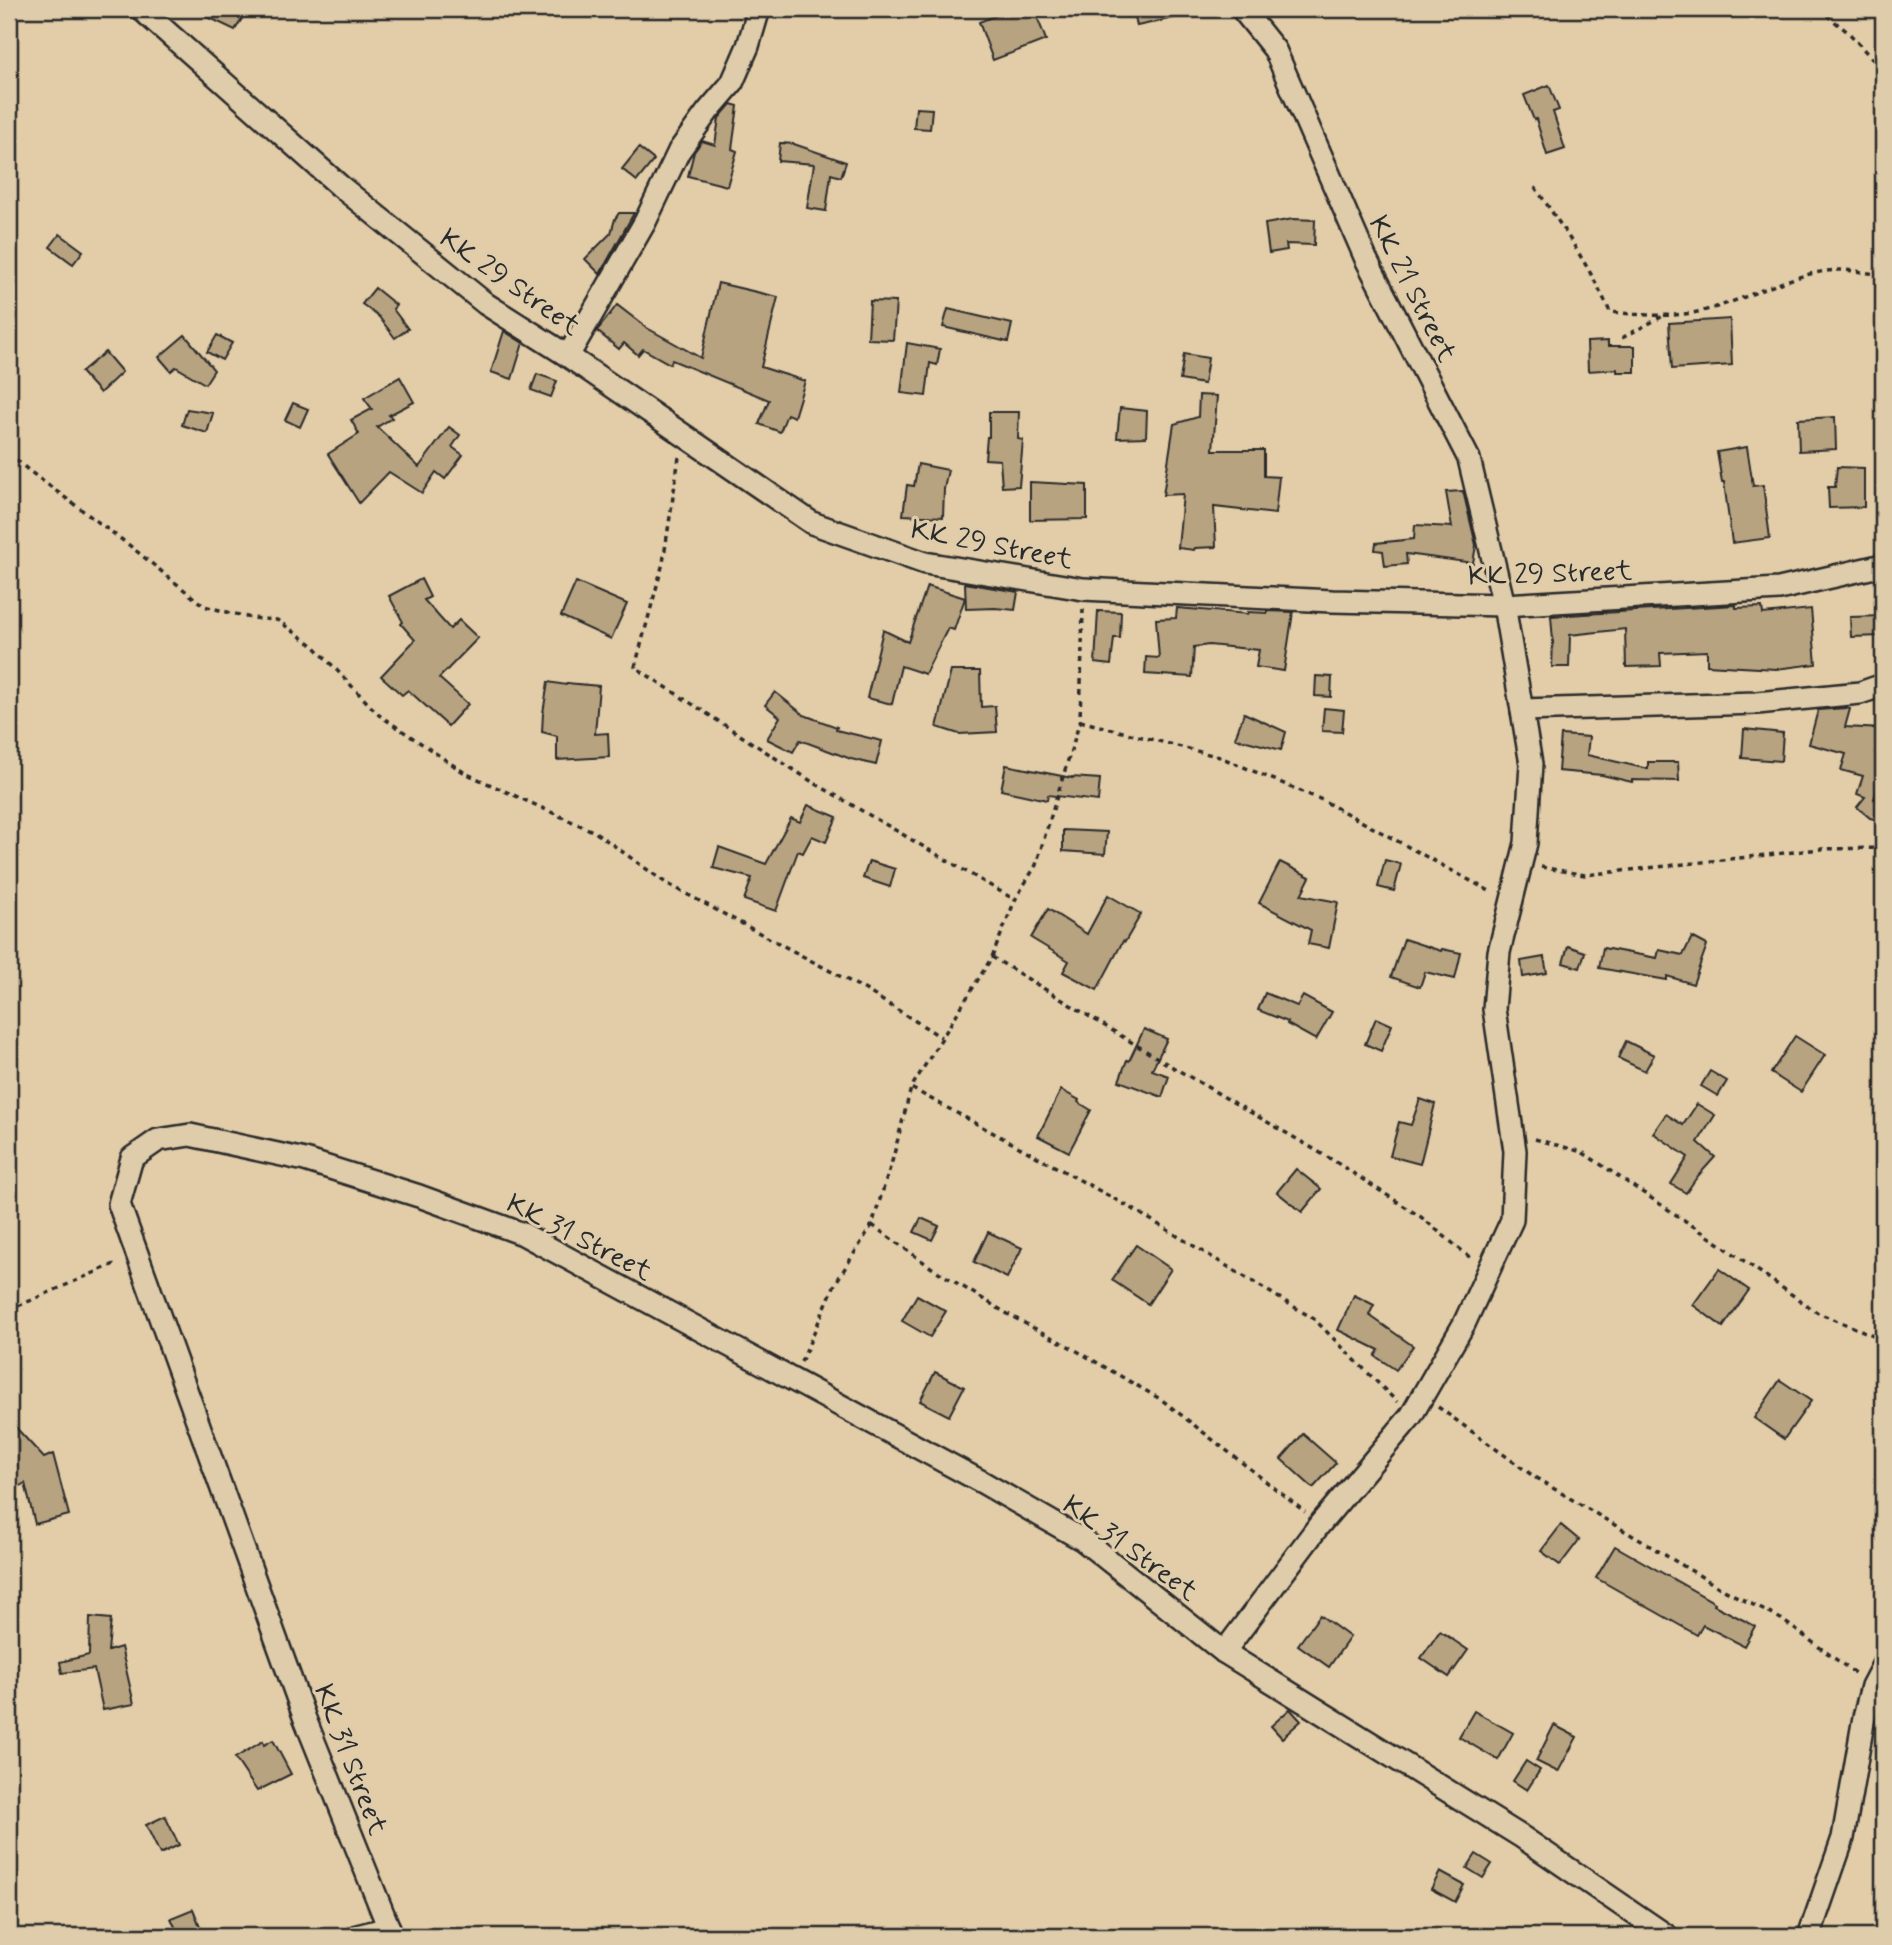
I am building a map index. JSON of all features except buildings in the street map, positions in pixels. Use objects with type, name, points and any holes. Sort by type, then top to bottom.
[{"type":"street","name":"KK 29 Street","points":[[141,9],[340,186],[486,304],[568,356],[812,523],[925,563],[1083,589],[1332,601],[1504,604],[1779,589],[1883,565]]},
{"type":"street","points":[[568,356],[645,222],[680,151],[732,83],[748,46],[759,9]]},
{"type":"street","name":"KK 21 Street","points":[[1224,1652],[1320,1524],[1410,1416],[1464,1324],[1513,1220],[1516,1151],[1494,1009],[1499,952],[1526,843],[1531,764],[1504,604],[1469,459],[1366,260],[1275,50],[1241,9]]},
{"type":"street","points":[[1522,710],[1757,703],[1860,693],[1883,685]]},
{"type":"street","name":"KK 31 Street","points":[[391,1932],[305,1719],[119,1204],[132,1158],[158,1140],[190,1135],[305,1160],[419,1196],[523,1234],[982,1482],[1083,1540],[1224,1652],[1522,1837],[1667,1936]]},
{"type":"street","points":[[1809,1936],[1843,1838],[1864,1717],[1872,1686],[1883,1665]]},
{"type":"street","points":[[357,1936],[391,1932]]},
{"type":"path","points":[[1819,9],[1849,33],[1883,71]]},
{"type":"path","points":[[1535,187],[1596,280],[1611,313],[1689,314],[1803,276],[1840,270],[1883,273]]},
{"type":"path","points":[[1622,338],[1665,315]]},
{"type":"path","points":[[682,434],[663,564],[635,667],[811,781],[1015,900]]},
{"type":"path","points":[[9,453],[204,606],[251,618],[277,621],[314,646],[379,715],[465,773],[595,832],[666,883],[864,989],[941,1037]]},
{"type":"path","points":[[793,1380],[835,1283],[872,1226],[911,1088],[992,957],[1015,900],[1036,865],[1080,721],[1083,589]]},
{"type":"path","points":[[1080,721],[1220,757],[1322,800],[1511,902]]},
{"type":"path","points":[[1521,864],[1585,875],[1821,849],[1883,848]]},
{"type":"path","points":[[992,957],[1399,1202],[1489,1272]]},
{"type":"path","points":[[911,1088],[1133,1209],[1314,1319],[1410,1416]]},
{"type":"path","points":[[1513,1133],[1582,1152],[1818,1313],[1883,1339]]},
{"type":"path","points":[[872,1226],[932,1268],[1011,1316],[1070,1346],[1162,1400],[1320,1524]]},
{"type":"path","points":[[9,1310],[138,1253]]},
{"type":"path","points":[[1423,1395],[1535,1478],[1722,1589],[1781,1619],[1872,1686]]}]
